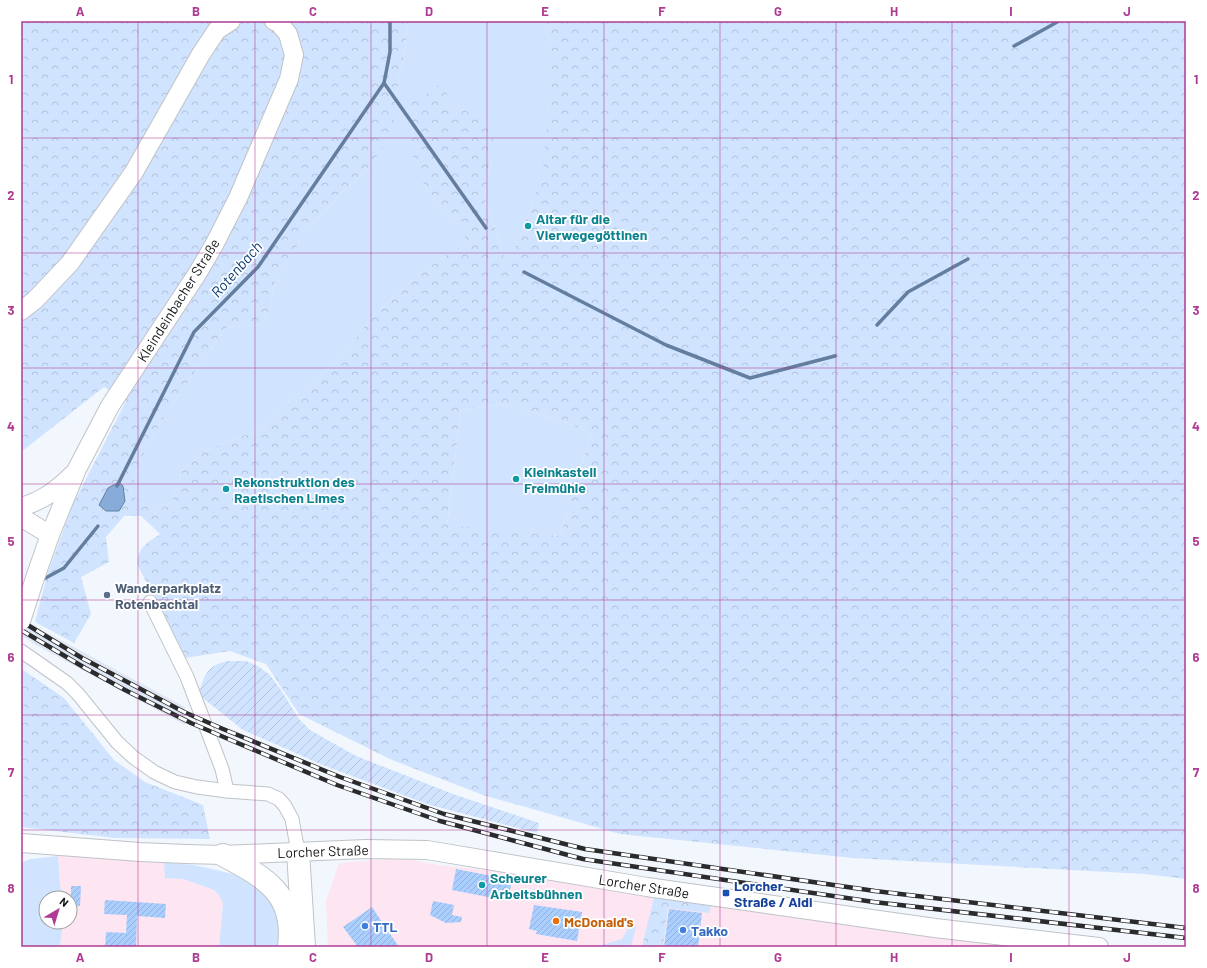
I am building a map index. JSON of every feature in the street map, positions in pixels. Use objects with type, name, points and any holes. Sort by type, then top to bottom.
[{"type":"highway","points":[[289,947],[290,933],[287,910],[288,868],[293,856],[298,852]]},
{"type":"highway","points":[[298,852],[304,947]]},
{"type":"highway","points":[[223,854],[261,877],[279,894],[287,910]]},
{"type":"street","points":[[21,311],[35,300],[70,263],[134,172],[201,54],[217,30],[231,21]]},
{"type":"street","name":"Kleindeinbacher Straße","points":[[21,621],[50,535],[77,469],[110,406],[197,274],[214,245],[238,198],[290,79],[294,55],[288,34],[278,22],[274,21]]},
{"type":"street","points":[[21,507],[44,498],[60,487],[77,469]]},
{"type":"street","points":[[21,517],[50,535]]},
{"type":"street","points":[[150,602],[187,677],[222,769],[227,791]]},
{"type":"street","points":[[21,651],[67,683],[78,694],[117,742],[144,766],[154,772],[175,782],[197,787],[268,794],[278,799],[285,806],[292,819],[298,852]]},
{"type":"street","name":"Lorcher Straße","points":[[25,846],[186,854],[366,849],[427,850],[655,888],[935,928],[1098,947]]},
{"type":"shaded area","points":[[21,617],[42,630],[185,707],[185,725],[36,645],[21,635]]},
{"type":"shaded area","points":[[58,856],[104,856],[164,862],[165,878],[183,879],[214,890],[219,895],[223,903],[219,947],[62,947],[60,946],[62,930],[78,930],[78,890],[61,890]]},
{"type":"shaded area","points":[[387,859],[408,859],[438,865],[513,873],[1059,947],[328,947],[326,901],[339,863]]},
{"type":"green space","points":[[21,21],[408,21],[404,55],[396,94],[393,128],[385,145],[368,169],[339,195],[306,232],[274,284],[271,305],[262,324],[225,328],[164,417],[142,457],[130,494],[155,513],[172,502],[183,469],[204,452],[225,442],[262,429],[295,396],[338,361],[371,318],[420,273],[468,241],[447,217],[424,185],[408,144],[408,97],[423,97],[442,82],[451,104],[495,124],[490,168],[484,197],[506,264],[517,243],[532,205],[543,170],[550,91],[550,51],[546,21],[1186,21],[1186,879],[1145,874],[853,858],[620,834],[483,795],[392,760],[299,714],[266,664],[230,651],[185,658],[137,564],[141,549],[160,534],[141,516],[124,516],[106,537],[109,562],[81,577],[91,614],[74,643],[35,622],[48,572],[73,504],[126,401],[104,387],[21,452]],"holes":[[[501,404],[561,420],[591,434],[560,536],[447,525],[461,410]]]},
{"type":"green space","points":[[408,21],[546,21],[550,51],[550,91],[544,170],[517,243],[506,265],[498,236],[484,197],[490,168],[494,124],[451,104],[423,97],[408,97],[424,185],[447,217],[468,241],[420,273],[371,318],[338,361],[295,396],[262,429],[225,442],[204,452],[183,469],[172,502],[155,513],[130,494],[142,457],[164,417],[225,328],[262,324],[271,305],[274,284],[306,232],[339,195],[368,169],[396,94],[404,55]]},
{"type":"green space","points":[[501,404],[561,420],[591,434],[560,536],[447,526],[461,410]]},
{"type":"green space","points":[[228,661],[246,661],[258,666],[270,675],[299,719],[310,730],[356,756],[453,794],[539,823],[537,833],[430,805],[325,766],[243,730],[199,695],[202,682],[209,670],[217,664]]},
{"type":"green space","points":[[23,670],[64,698],[114,760],[145,782],[203,805],[210,839],[115,838],[21,827],[21,677]]},
{"type":"green space","points":[[58,856],[61,890],[38,890],[38,930],[62,930],[60,945],[62,947],[21,947],[21,863],[30,859]]},
{"type":"green space","points":[[164,862],[194,865],[250,879],[266,892],[279,912],[281,947],[219,947],[223,903],[219,895],[214,890],[183,879],[165,878]]},
{"type":"green space","points":[[654,897],[711,906],[709,913],[668,908],[663,947],[642,947]]},
{"type":"green space","points":[[630,925],[636,927],[631,947],[595,947],[622,939]]},
{"type":"water","points":[[119,482],[123,486],[125,501],[119,511],[106,511],[99,505],[108,488]]},
{"type":"building","name":"Scheurer Arbeitsbühnen","points":[[456,869],[512,880],[508,901],[452,890]]},
{"type":"building","points":[[71,886],[81,886],[80,906],[78,906],[78,890],[71,890]]},
{"type":"building","points":[[105,900],[166,904],[165,918],[137,916],[136,947],[105,947],[106,932],[126,933],[127,915],[104,914]]},
{"type":"building","points":[[433,901],[454,905],[452,915],[462,917],[461,922],[446,923],[430,915]]},
{"type":"building","name":"McDonald's","points":[[534,905],[582,912],[577,941],[536,934],[537,931],[529,929]]},
{"type":"building","name":"TTL","points":[[372,907],[399,947],[358,947],[343,927]]},
{"type":"building","name":"Takko","points":[[669,909],[702,913],[698,947],[664,947]]},
{"type":"waterway","name":"Rotenbach","points":[[117,486],[194,332],[258,267],[384,83],[390,52],[390,21]]},
{"type":"waterway","points":[[1014,46],[1059,21]]},
{"type":"waterway","points":[[384,83],[486,228]]},
{"type":"waterway","points":[[877,325],[908,292],[968,259]]},
{"type":"waterway","points":[[524,272],[666,345],[750,378],[835,356]]},
{"type":"waterway","name":"Rotenbach","points":[[40,581],[64,568],[98,526]]},
{"type":"railway","points":[[21,621],[82,658],[184,712],[340,777],[444,814],[585,849],[875,891],[1186,928]]},
{"type":"railway","points":[[21,630],[125,690],[191,723],[337,785],[440,821],[583,859],[874,902],[1186,938]]},
{"type":"place","name":"Altar für die Vierwegegöttinen","points":[[528,226]]},
{"type":"place","name":"Kleinkastell Freimühle","points":[[516,479]]},
{"type":"place","name":"Rekonstruktion des Raetischen Limes","points":[[226,489]]},
{"type":"place","name":"Wanderparkplatz Rotenbachtal","points":[[107,595]]},
{"type":"place","name":"Scheurer Arbeitsbühnen","points":[[482,885]]},
{"type":"place","name":"Lorcher Straße / Aldi","points":[[726,893]]},
{"type":"place","name":"McDonald's","points":[[556,921]]},
{"type":"place","name":"TTL","points":[[365,926]]},
{"type":"place","name":"Takko","points":[[683,930]]}]
